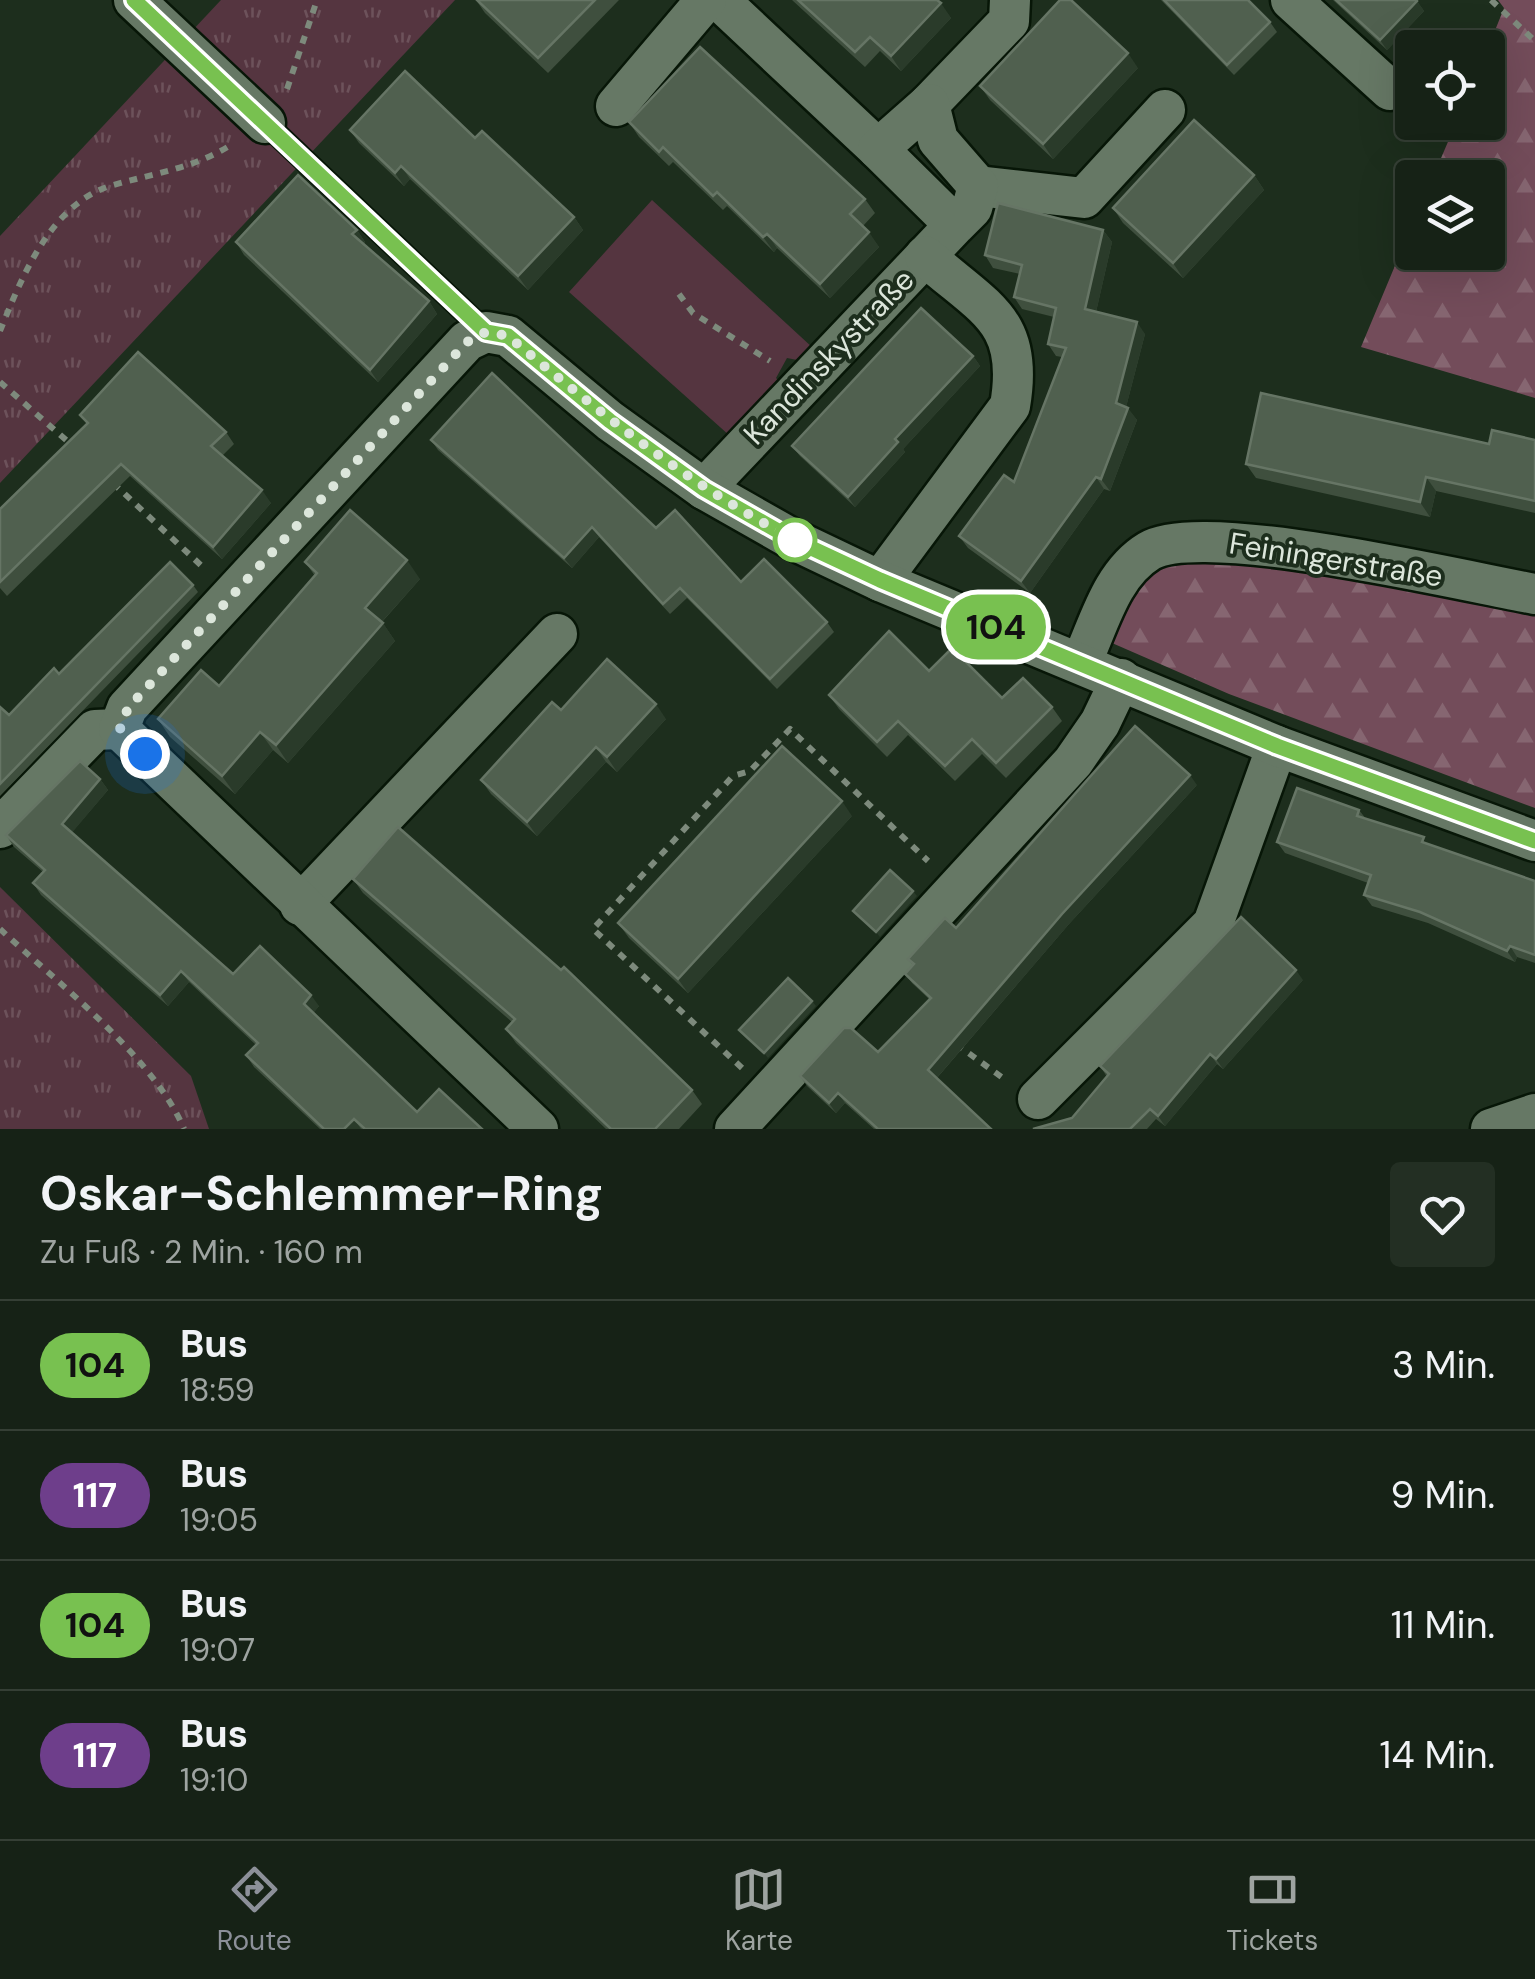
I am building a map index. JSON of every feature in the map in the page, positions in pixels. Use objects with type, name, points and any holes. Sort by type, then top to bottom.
[{"type":"street","points":[[134,0],[266,122]]},
{"type":"street","points":[[616,106],[706,0]]},
{"type":"street","points":[[719,0],[955,225]]},
{"type":"street","points":[[878,149],[929,104],[1009,20],[1010,0]]},
{"type":"street","points":[[1291,0],[1390,90]]},
{"type":"street","points":[[929,104],[938,140],[978,186],[1084,198],[1165,110]]},
{"type":"street","name":"Kandinskystraße","points":[[704,489],[972,208],[978,186]]},
{"type":"street","points":[[880,580],[1010,406],[1016,372],[1009,332],[926,256]]},
{"type":"street","points":[[120,729],[128,708],[467,342],[486,332],[508,336],[610,421],[704,489],[880,580],[1277,746],[1535,841]]},
{"type":"street","name":"Feiningerstraße","points":[[1082,662],[1121,576],[1148,552],[1171,543],[1231,540],[1535,594]]},
{"type":"street","points":[[300,904],[557,634]]},
{"type":"street","points":[[735,1129],[1073,762],[1100,723],[1121,678]]},
{"type":"street","points":[[0,828],[95,730],[120,729],[538,1129]]},
{"type":"street","points":[[1038,1100],[1213,924],[1277,746]]},
{"type":"street","points":[[1491,1129],[1535,1114]]},
{"type":"lane","points":[[266,122],[486,332]]},
{"type":"path","points":[[0,331],[47,235],[84,200],[107,187],[168,174],[212,158],[266,122],[290,84],[316,0]]},
{"type":"path","points":[[1491,0],[1535,41]]},
{"type":"path","points":[[678,294],[694,313],[760,357],[807,380]]},
{"type":"path","points":[[0,382],[82,454]]},
{"type":"path","points":[[109,479],[233,595]]},
{"type":"path","points":[[768,1092],[593,928],[732,776],[750,772],[790,729],[957,888]]},
{"type":"path","points":[[0,930],[132,1056],[172,1100],[184,1129]]},
{"type":"path","points":[[946,1037],[1038,1100]]},
{"type":"green space","points":[[221,0],[455,0],[0,483],[0,236]]},
{"type":"green space","points":[[1498,0],[1535,0],[1535,398],[1361,347],[1395,266],[1395,270],[1505,270],[1505,160],[1440,160],[1449,140],[1505,140],[1505,30],[1495,30],[1504,8]]},
{"type":"green space","points":[[652,200],[813,348],[802,361],[787,358],[776,378],[781,383],[730,436],[569,292]]},
{"type":"green space","points":[[1215,553],[1535,611],[1535,808],[1229,694],[1112,643],[1108,630],[1140,573]]},
{"type":"green space","points":[[0,887],[191,1076],[209,1129],[0,1129]]},
{"type":"building","points":[[477,0],[595,0],[538,58]]},
{"type":"building","points":[[798,0],[941,3],[891,56],[870,37],[855,52]]},
{"type":"building","points":[[1060,0],[1071,0],[1128,53],[1043,144],[980,86]]},
{"type":"building","points":[[1164,0],[1248,0],[1270,22],[1227,65]]},
{"type":"building","points":[[1336,0],[1416,0],[1417,1],[1380,40]]},
{"type":"building","points":[[700,47],[865,199],[850,214],[869,232],[820,284],[767,234],[763,237],[717,192],[713,196],[663,147],[659,152],[629,122]]},
{"type":"building","points":[[405,71],[475,138],[482,131],[574,217],[518,276],[401,166],[395,173],[350,130]]},
{"type":"building","points":[[1194,120],[1254,175],[1173,263],[1113,208]]},
{"type":"building","points":[[298,175],[357,230],[352,234],[429,301],[370,370],[236,242]]},
{"type":"building","points":[[998,203],[1103,230],[1085,309],[1137,322],[1116,403],[1128,408],[1101,479],[1096,477],[1021,581],[959,536],[1004,475],[1014,482],[1066,348],[1048,344],[1056,308],[1014,297],[1022,265],[985,255]]},
{"type":"building","points":[[921,308],[973,356],[895,439],[898,442],[848,497],[792,446]]},
{"type":"building","points":[[138,352],[226,432],[211,446],[262,490],[213,547],[121,464],[0,582],[0,509],[88,423],[80,415]]},
{"type":"building","points":[[492,373],[656,528],[675,510],[741,582],[764,559],[827,622],[770,679],[680,588],[663,604],[592,527],[564,558],[431,440]]},
{"type":"building","points":[[1261,393],[1489,444],[1492,430],[1535,440],[1535,501],[1426,477],[1420,502],[1246,464]]},
{"type":"building","points":[[350,510],[407,560],[365,608],[383,623],[276,745],[260,732],[222,776],[158,719],[201,670],[219,686],[317,573],[305,562]]},
{"type":"building","points":[[170,562],[193,585],[0,784],[0,707],[9,715],[54,668],[59,674]]},
{"type":"building","points":[[889,631],[929,671],[952,648],[1002,698],[1023,678],[1052,707],[996,763],[972,739],[945,766],[898,721],[877,742],[829,695]]},
{"type":"building","points":[[607,659],[656,704],[607,757],[596,747],[527,822],[481,780],[552,702],[561,710]]},
{"type":"building","points":[[1135,726],[1190,775],[1062,914],[928,1070],[991,1129],[878,1129],[838,1093],[829,1103],[800,1076],[844,1028],[851,1028],[878,1052],[931,998],[905,974],[914,964],[908,959],[945,918],[956,928]]},
{"type":"building","points":[[782,746],[842,801],[678,979],[618,923]]},
{"type":"building","points":[[80,761],[100,779],[62,824],[233,974],[260,946],[311,995],[304,1004],[417,1112],[439,1089],[482,1129],[365,1129],[354,1119],[344,1129],[324,1129],[246,1055],[258,1043],[181,971],[160,995],[33,883],[45,870],[6,835]]},
{"type":"building","points":[[1297,788],[1359,810],[1357,816],[1424,837],[1422,842],[1535,881],[1535,955],[1510,946],[1507,951],[1420,912],[1364,895],[1371,875],[1277,842]]},
{"type":"building","points":[[398,827],[561,970],[564,967],[692,1090],[655,1129],[611,1129],[506,1029],[515,1019],[353,879]]},
{"type":"building","points":[[890,870],[913,891],[876,932],[853,911]]},
{"type":"building","points":[[1241,917],[1296,970],[1216,1059],[1210,1054],[1158,1116],[1150,1109],[1130,1129],[1033,1129],[1072,1118],[1109,1074],[1100,1066]]},
{"type":"building","points":[[788,978],[812,1001],[764,1053],[739,1030]]},
{"type":"bus line","name":"104","points":[[134,0],[486,332],[508,336],[610,421],[704,489],[792,539],[880,580],[1277,746],[1535,841]]},
{"type":"route","points":[[145,754],[120,729],[128,708],[467,342],[486,332],[508,336],[610,421],[704,489],[795,540]]}]
